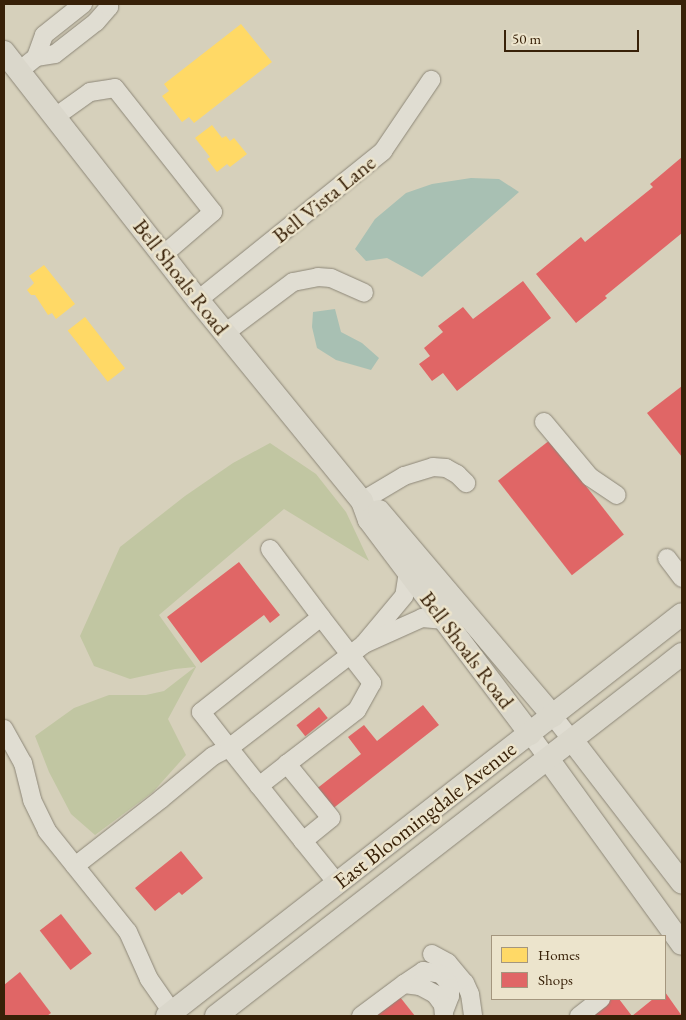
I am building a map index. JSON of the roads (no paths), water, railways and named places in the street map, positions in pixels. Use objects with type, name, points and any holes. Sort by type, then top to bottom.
[{"type":"main road","name":"Bell Shoals Road","points":[[4,52],[27,64],[54,117],[198,300],[362,501],[369,520],[530,734]]},
{"type":"main road","name":"Bell Shoals Road","points":[[362,501],[378,510],[554,716]]},
{"type":"main road","name":"East Bloomingdale Avenue","points":[[170,1014],[554,716],[682,614]]},
{"type":"main road","name":"East Bloomingdale Avenue","points":[[216,1016],[682,654]]},
{"type":"main road","name":"Bell Shoals Road","points":[[572,740],[682,883]]},
{"type":"main road","name":"Bell Shoals Road","points":[[548,759],[682,944]]},
{"type":"street","points":[[27,64],[55,54],[90,26],[109,7],[109,4]]},
{"type":"street","points":[[27,64],[44,35],[80,6],[90,26]]},
{"type":"street","name":"Bell Vista Lane","points":[[198,300],[383,151],[431,80]]},
{"type":"street","points":[[54,117],[90,92],[116,88],[213,212],[163,255]]},
{"type":"street","points":[[225,333],[293,282],[318,276],[331,278],[364,293]]},
{"type":"street","points":[[544,422],[590,477],[617,495]]},
{"type":"street","points":[[362,501],[404,476],[433,467],[446,468],[457,474],[466,484]]},
{"type":"street","points":[[259,786],[357,710],[372,683],[357,649],[321,617],[270,549]]},
{"type":"street","points":[[667,558],[682,578]]},
{"type":"street","points":[[75,866],[161,800],[213,756],[229,748],[357,649],[404,596],[408,572]]},
{"type":"street","points":[[321,617],[201,712],[337,883]]},
{"type":"street","points":[[357,649],[422,618],[445,620]]},
{"type":"street","name":"Bell Shoals Road","points":[[554,716],[572,740]]},
{"type":"street","points":[[4,729],[23,763],[39,817],[75,866],[128,932],[149,980],[170,1014]]},
{"type":"street","name":"Bell Shoals Road","points":[[530,734],[548,759]]},
{"type":"street","points":[[287,764],[331,818],[303,840]]},
{"type":"street","points":[[432,954],[448,963],[458,972],[470,994],[473,1013]]},
{"type":"street","points":[[361,1016],[423,971],[441,974],[448,982],[450,996],[444,1014]]},
{"type":"street","points":[[579,1016],[601,1000]]}]
